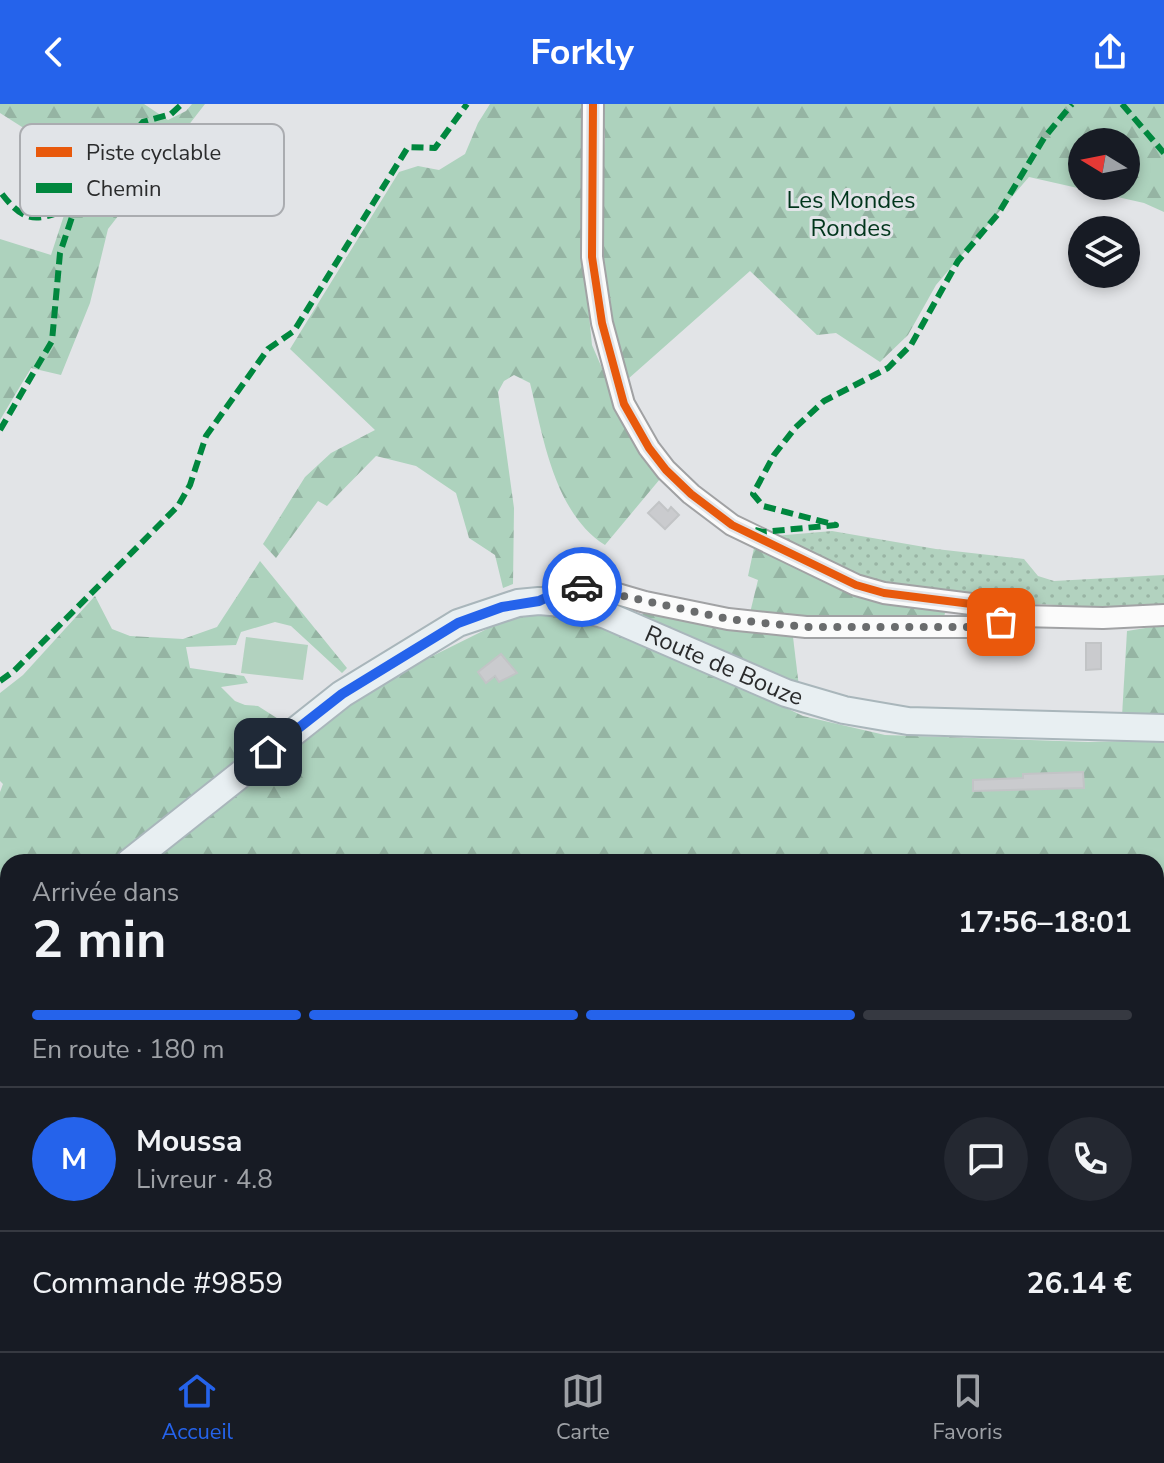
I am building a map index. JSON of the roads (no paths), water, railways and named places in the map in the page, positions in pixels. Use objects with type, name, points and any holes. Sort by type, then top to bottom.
[{"type":"main road","name":"Route de Bouze","points":[[140,854],[342,694],[382,668],[458,623],[510,605],[539,601],[563,603],[606,615],[786,693],[844,710],[908,721],[1164,728]]},
{"type":"street","points":[[593,104],[592,257],[599,309],[624,404],[649,448],[691,494],[732,525],[846,581],[884,593],[987,606],[1020,616],[1103,618],[1164,615]]},
{"type":"street","points":[[539,601],[567,588],[597,588],[645,602],[728,619],[806,627],[982,627],[1020,616]]},
{"type":"park label","name":"Les Mondes Rondes","points":[[851,214]]}]
